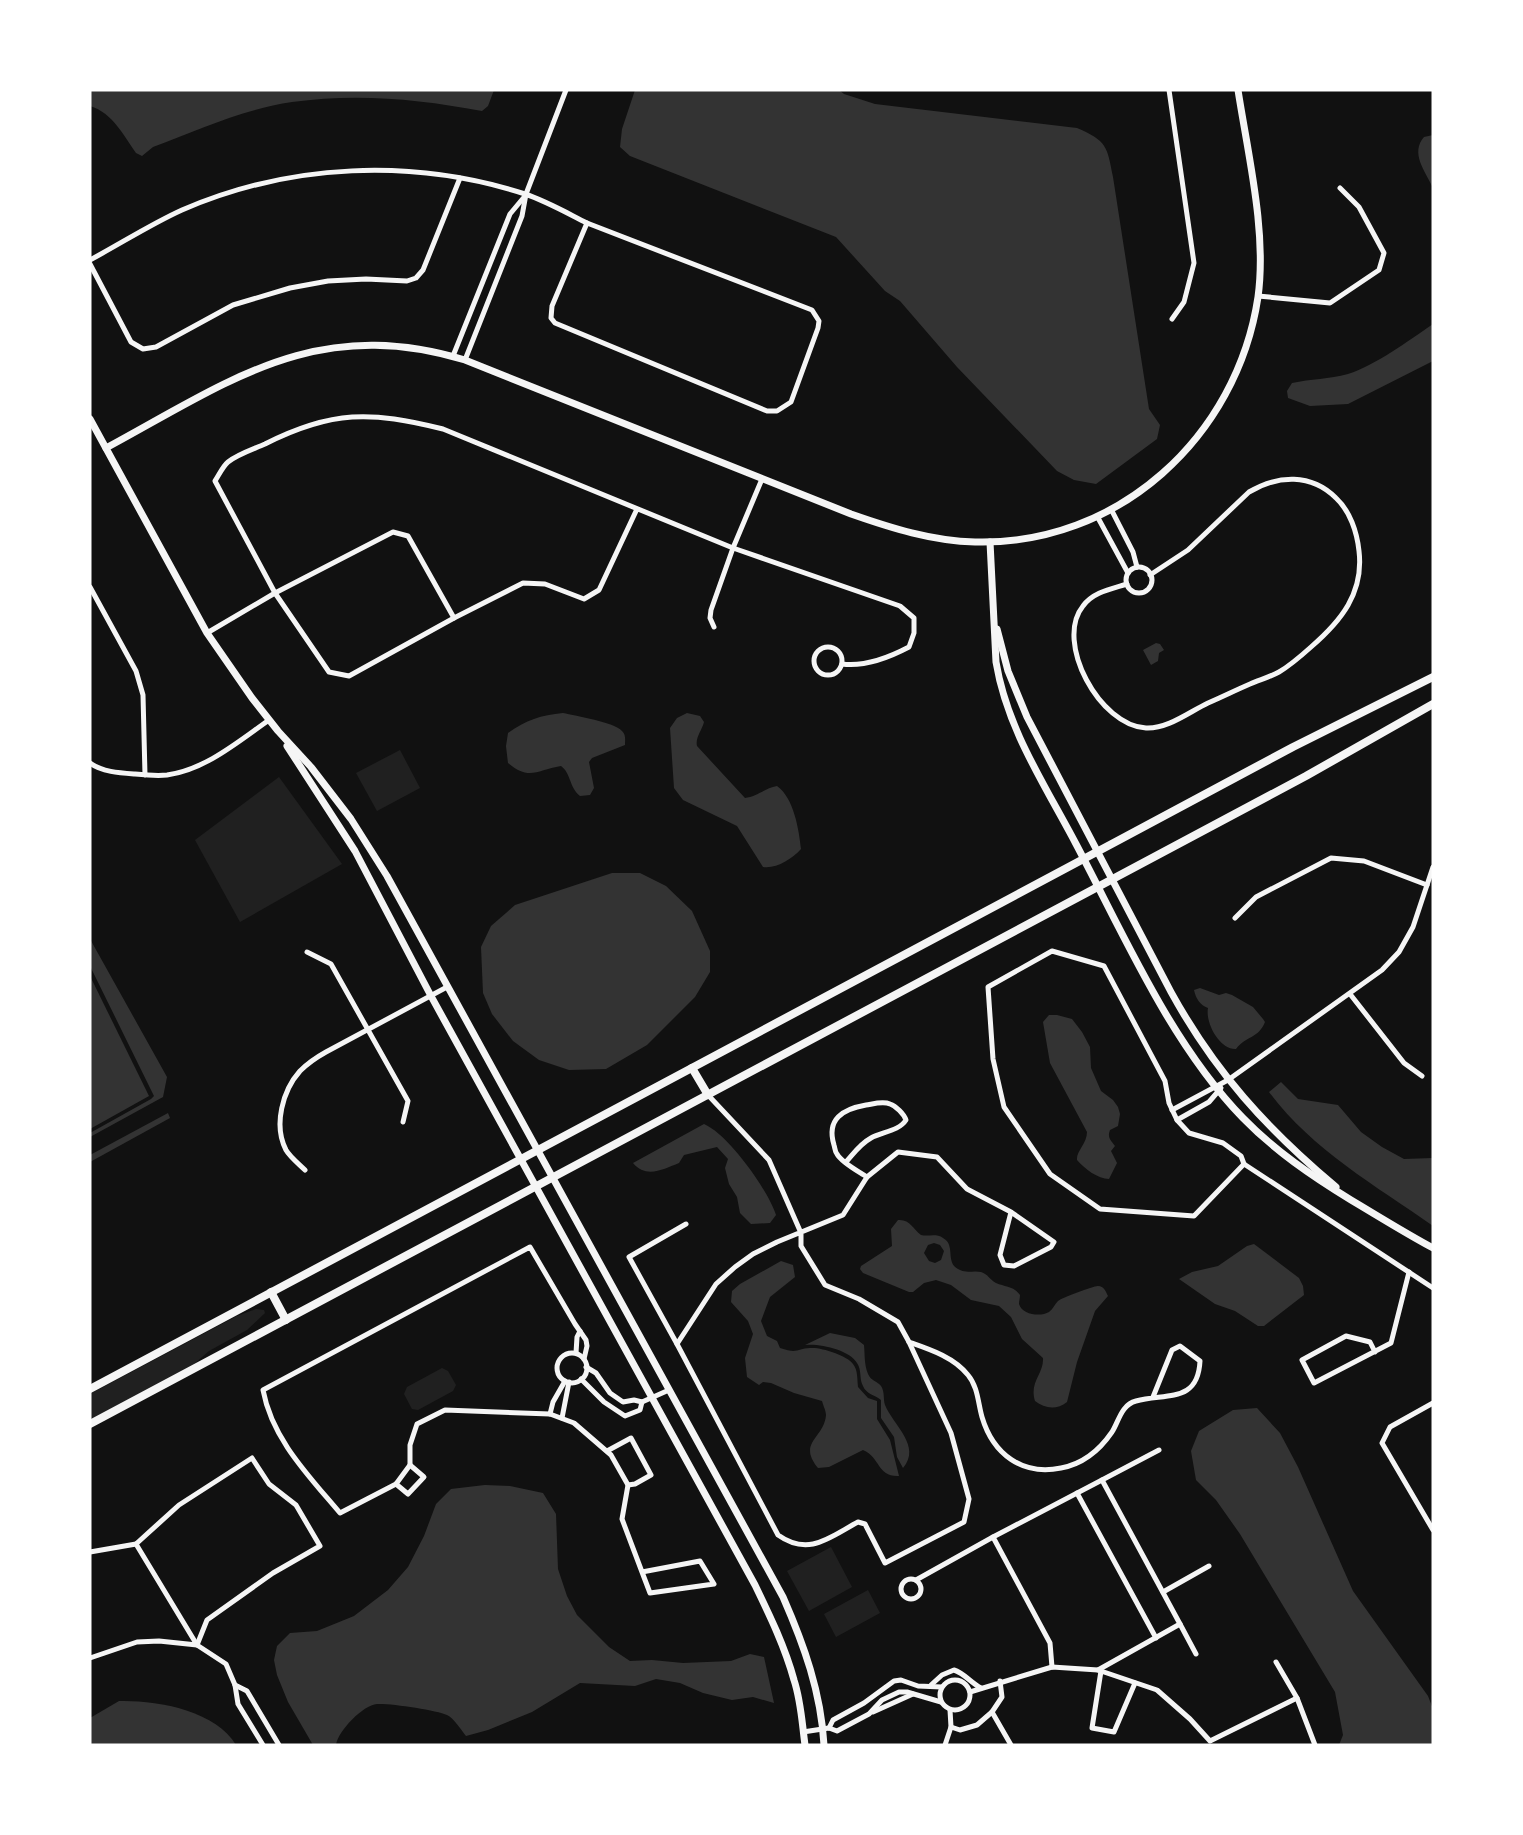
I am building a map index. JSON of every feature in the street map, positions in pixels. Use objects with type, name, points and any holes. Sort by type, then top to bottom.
[{"type":"main road","points":[[90,1389],[1293,747],[1433,677]]},
{"type":"main road","points":[[90,1424],[1306,776],[1433,704]]},
{"type":"main road","points":[[692,1068],[708,1095]]},
{"type":"main road","points":[[271,1292],[286,1320]]},
{"type":"street","points":[[465,360],[522,216],[526,194],[566,90]]},
{"type":"street","points":[[1169,90],[1194,263],[1185,302],[1172,319]]},
{"type":"street","points":[[106,448],[239,376],[299,354],[346,345],[403,347],[465,360],[851,514],[897,529],[945,539],[990,542],[1041,535],[1111,509],[1170,467],[1191,446],[1212,419],[1242,361],[1258,297],[1260,251],[1259,226],[1238,90]]},
{"type":"street","points":[[460,178],[423,270],[416,278],[406,281],[366,279],[328,281],[290,288],[233,305],[156,347],[143,349],[131,342],[90,262],[181,211],[255,184],[336,171],[365,170],[418,172],[460,178],[526,194],[587,223],[812,310],[819,321],[818,328],[791,402],[777,411],[767,411],[555,323],[551,318],[552,306],[587,223]]},
{"type":"street","points":[[1258,297],[1330,303],[1379,270],[1384,253],[1359,207],[1340,188]]},
{"type":"street","points":[[453,356],[510,214],[526,194]]},
{"type":"street","points":[[637,509],[599,590],[584,599],[545,584],[523,583],[349,676],[329,672],[275,593],[215,481],[227,463],[296,429],[334,418],[372,416],[412,421],[443,429],[733,548],[900,606],[914,618],[914,633],[909,647],[895,654],[855,666],[842,664]]},
{"type":"street","points":[[90,419],[207,633],[269,720],[311,767],[367,843],[553,1178],[783,1597],[798,1631],[815,1684],[826,1729],[824,1745]]},
{"type":"street","points":[[714,627],[710,618],[711,610],[733,548],[762,478]]},
{"type":"street","points":[[1126,584],[1089,599],[1077,614],[1074,623],[1074,639],[1086,677],[1101,703],[1127,724],[1148,728],[1166,725],[1203,705],[1273,675],[1305,653],[1326,634],[1350,603],[1358,585],[1360,558],[1352,522],[1340,502],[1317,484],[1296,478],[1283,479],[1249,492],[1188,550],[1150,575]]},
{"type":"street","points":[[1111,509],[1133,552],[1137,567]]},
{"type":"street","points":[[1097,516],[1128,573],[1126,584]]},
{"type":"street","points":[[207,633],[275,593],[393,532],[408,536],[454,618]]},
{"type":"street","points":[[990,542],[996,662],[1007,710],[1025,751],[1170,1020],[1217,1089],[1243,1118],[1275,1147],[1317,1179],[1399,1230],[1433,1248]]},
{"type":"street","points":[[1126,584],[1131,590],[1143,592],[1149,587],[1150,575],[1145,569],[1137,567],[1128,573]]},
{"type":"street","points":[[90,587],[136,671],[143,695],[145,775]]},
{"type":"street","points":[[993,612],[1008,670],[1021,705],[1201,1042],[1228,1080],[1281,1139],[1352,1200]]},
{"type":"street","points":[[824,647],[834,648],[841,654],[842,664],[838,672],[825,675],[815,667],[814,657],[824,647]]},
{"type":"street","points":[[90,763],[121,774],[167,775],[184,771],[206,762],[269,720]]},
{"type":"street","points":[[278,731],[347,838],[770,1616],[795,1682],[805,1745]]},
{"type":"street","points":[[1235,918],[1256,897],[1331,858],[1364,861],[1427,885]]},
{"type":"street","points":[[1172,1110],[1217,1089],[1382,970],[1398,952],[1413,927],[1433,867]]},
{"type":"street","points":[[1244,1164],[1194,1216],[1100,1209],[1050,1174],[1004,1107],[993,1059],[988,987],[1052,951],[1104,966],[1165,1081],[1172,1110],[1177,1120],[1189,1133],[1223,1143],[1241,1156],[1244,1164],[1433,1288]]},
{"type":"street","points":[[307,952],[332,964],[369,1028],[408,1101],[404,1122]]},
{"type":"street","points":[[305,1170],[286,1150],[280,1116],[283,1100],[300,1072],[312,1060],[447,987]]},
{"type":"street","points":[[1350,994],[1404,1063],[1422,1076]]},
{"type":"street","points":[[1177,1120],[1209,1102],[1217,1089]]},
{"type":"street","points":[[686,1224],[629,1257],[778,1535],[788,1542],[813,1546],[858,1522],[865,1524],[885,1563],[964,1522],[969,1499],[951,1433],[898,1322],[859,1299],[825,1285],[801,1245],[801,1233],[769,1160],[708,1095]]},
{"type":"street","points":[[846,1162],[860,1145],[872,1137],[903,1125],[906,1120],[905,1115],[889,1104],[879,1103],[849,1108],[836,1118],[831,1137],[837,1155],[846,1162],[867,1177]]},
{"type":"street","points":[[677,1344],[716,1284],[735,1267],[753,1254],[843,1215],[867,1177],[898,1152],[937,1157],[967,1189],[1011,1212],[1054,1242],[1051,1247],[1014,1266],[1004,1264],[1000,1256],[1011,1212]]},
{"type":"street","points":[[582,1379],[586,1367],[584,1359],[586,1340],[530,1247],[263,1390],[266,1406],[288,1451],[340,1513],[396,1484],[410,1465],[410,1445],[417,1424],[445,1410],[550,1414],[574,1423],[611,1455],[628,1485],[622,1519],[642,1572],[650,1593],[714,1584],[700,1561],[642,1572]]},
{"type":"street","points":[[1375,1352],[1370,1342],[1346,1336],[1302,1360],[1314,1383],[1375,1352],[1391,1343],[1408,1272]]},
{"type":"street","points":[[576,1353],[577,1337],[580,1332]]},
{"type":"street","points":[[909,1342],[937,1352],[966,1372],[975,1386],[988,1434],[1001,1453],[1019,1464],[1036,1469],[1059,1469],[1080,1463],[1094,1453],[1112,1432],[1121,1413],[1130,1403],[1153,1397],[1178,1395],[1191,1387],[1199,1377],[1200,1361],[1180,1346],[1172,1350],[1153,1397]]},
{"type":"street","points":[[582,1379],[567,1381],[561,1378],[557,1369],[559,1360],[566,1354],[576,1353],[584,1359]]},
{"type":"street","points":[[586,1367],[596,1372],[610,1393],[623,1402],[634,1400],[642,1402],[669,1390]]},
{"type":"street","points":[[582,1379],[604,1402],[625,1416],[640,1410],[642,1402]]},
{"type":"street","points":[[550,1414],[553,1402],[567,1381]]},
{"type":"street","points":[[562,1418],[567,1381]]},
{"type":"street","points":[[1433,1403],[1390,1427],[1382,1443],[1431,1520],[1433,1530]]},
{"type":"street","points":[[607,1451],[631,1438],[651,1474],[635,1484],[628,1485]]},
{"type":"street","points":[[916,1580],[1159,1450]]},
{"type":"street","points":[[90,1551],[136,1544],[179,1505],[252,1458],[269,1484],[296,1505],[320,1546],[273,1573],[207,1620],[197,1645]]},
{"type":"street","points":[[396,1484],[408,1494],[424,1477],[410,1465]]},
{"type":"street","points":[[1102,1480],[1196,1654]]},
{"type":"street","points":[[1077,1493],[1155,1638]]},
{"type":"street","points":[[993,1537],[1050,1643],[1052,1667]]},
{"type":"street","points":[[136,1544],[197,1645],[226,1664],[235,1685],[238,1704],[261,1743],[273,1734]]},
{"type":"street","points":[[1162,1592],[1209,1566]]},
{"type":"street","points":[[1099,1671],[1180,1624]]},
{"type":"street","points":[[90,1658],[137,1642],[159,1641],[197,1645]]},
{"type":"street","points":[[1276,1662],[1297,1698],[1315,1745]]},
{"type":"street","points":[[970,1692],[1052,1667],[1099,1671],[1157,1690],[1190,1719],[1208,1743],[1297,1698]]},
{"type":"street","points":[[930,1685],[954,1670],[981,1688]]},
{"type":"street","points":[[1099,1671],[1092,1728],[1114,1732],[1135,1683]]},
{"type":"street","points":[[826,1729],[833,1720],[864,1703],[894,1681],[901,1680],[918,1686],[942,1687]]},
{"type":"street","points":[[941,1702],[942,1687],[948,1681],[957,1680],[965,1684],[970,1692],[969,1701],[963,1708],[950,1710]]},
{"type":"street","points":[[951,1727],[960,1730],[977,1725],[992,1713],[1002,1697],[1000,1681]]},
{"type":"street","points":[[235,1685],[247,1691],[279,1745]]},
{"type":"street","points":[[803,1732],[826,1729],[837,1731],[872,1713],[882,1700],[899,1692],[941,1702],[950,1710],[951,1727],[945,1745]]},
{"type":"street","points":[[992,1713],[1011,1745]]},
{"type":"shaded area","points":[[90,90],[494,90],[488,106],[482,111],[435,103],[364,98],[316,99],[274,105],[204,127],[153,147],[142,156],[136,153],[111,119],[90,106]]},
{"type":"shaded area","points":[[635,90],[839,90],[844,94],[875,104],[1077,128],[1100,141],[1107,151],[1111,167],[1149,409],[1160,425],[1157,439],[1096,484],[1074,480],[1057,471],[957,367],[900,301],[885,291],[836,237],[630,156],[620,147],[622,129]]},
{"type":"shaded area","points":[[1433,135],[1433,188],[1420,162],[1418,149],[1424,137]]},
{"type":"shaded area","points":[[1433,324],[1433,361],[1348,404],[1310,406],[1288,398],[1287,391],[1292,383],[1341,376],[1359,370],[1392,352]]},
{"type":"shaded area","points":[[1156,643],[1160,644],[1164,650],[1159,653],[1158,661],[1151,665],[1143,650]]},
{"type":"shaded area","points":[[563,713],[611,725],[622,731],[625,736],[625,745],[592,758],[589,762],[594,788],[590,795],[580,796],[576,792],[567,772],[561,766],[528,773],[508,763],[506,746],[508,733],[534,719]]},
{"type":"shaded area","points":[[687,713],[700,716],[704,722],[697,746],[745,798],[777,786],[783,791],[792,806],[799,833],[801,849],[793,856],[778,865],[763,867],[737,826],[683,800],[674,788],[670,728],[677,718]]},
{"type":"shaded area","points":[[400,750],[420,788],[377,811],[356,773]]},
{"type":"shaded area","points":[[279,777],[342,864],[240,922],[195,840]]},
{"type":"shaded area","points":[[612,873],[640,873],[666,886],[692,911],[710,951],[710,972],[695,997],[647,1045],[606,1069],[569,1070],[539,1060],[513,1041],[492,1014],[483,993],[481,947],[491,926],[515,905]]},
{"type":"shaded area","points":[[90,939],[167,1077],[163,1097],[90,1137],[90,1133],[154,1096],[90,966]]},
{"type":"shaded area","points":[[90,976],[149,1096],[90,1129]]},
{"type":"shaded area","points":[[1200,988],[1219,995],[1226,993],[1232,995],[1253,1007],[1265,1022],[1256,1034],[1236,1049],[1224,1045],[1211,1028],[1208,1008],[1196,996],[1194,990]]},
{"type":"shaded area","points":[[1049,1015],[1072,1019],[1082,1032],[1090,1047],[1091,1068],[1101,1091],[1118,1107],[1120,1114],[1118,1126],[1110,1130],[1109,1135],[1115,1146],[1111,1151],[1117,1163],[1109,1179],[1092,1173],[1077,1160],[1087,1132],[1050,1063],[1043,1022]]},
{"type":"shaded area","points":[[1281,1082],[1298,1099],[1338,1105],[1361,1132],[1404,1159],[1433,1158],[1433,1226],[1345,1165],[1304,1131],[1269,1092]]},
{"type":"shaded area","points":[[168,1113],[170,1118],[90,1162],[90,1155]]},
{"type":"shaded area","points":[[704,1124],[724,1139],[756,1178],[776,1215],[770,1223],[751,1224],[740,1213],[737,1197],[729,1184],[725,1168],[728,1159],[717,1147],[684,1155],[679,1163],[655,1171],[644,1171],[633,1163]]},
{"type":"shaded area","points":[[898,1220],[902,1220],[921,1235],[943,1238],[949,1245],[954,1266],[964,1271],[983,1273],[996,1283],[1015,1290],[1020,1295],[1021,1308],[1028,1313],[1049,1312],[1058,1301],[1065,1297],[1096,1286],[1103,1288],[1108,1296],[1095,1311],[1077,1362],[1067,1402],[1051,1408],[1035,1401],[1035,1383],[1043,1364],[1043,1358],[1022,1339],[1011,1317],[999,1306],[971,1300],[951,1285],[936,1280],[924,1283],[913,1292],[909,1292],[863,1273],[861,1266],[892,1246],[891,1229]],"holes":[[[934,1243],[940,1245],[944,1251],[941,1260],[935,1263],[929,1261],[924,1253],[928,1245]]]},
{"type":"shaded area","points":[[1254,1244],[1299,1278],[1303,1286],[1304,1295],[1264,1326],[1258,1326],[1235,1311],[1215,1304],[1179,1279],[1192,1272],[1218,1266],[1247,1246]]},
{"type":"shaded area","points":[[781,1261],[793,1265],[795,1277],[770,1297],[761,1321],[767,1336],[777,1341],[780,1348],[795,1351],[817,1348],[835,1353],[853,1364],[856,1369],[858,1387],[868,1398],[877,1401],[877,1419],[890,1440],[899,1476],[887,1473],[869,1453],[863,1450],[829,1467],[818,1468],[810,1452],[813,1441],[824,1423],[826,1413],[822,1401],[771,1383],[763,1382],[759,1385],[747,1377],[745,1358],[753,1334],[748,1321],[731,1302],[732,1291]]},
{"type":"shaded area","points":[[256,1309],[264,1310],[265,1313],[247,1330],[209,1351],[194,1364],[90,1420],[90,1394],[237,1316]]},
{"type":"shaded area","points":[[830,1333],[855,1338],[864,1345],[868,1374],[881,1386],[885,1405],[908,1444],[908,1460],[903,1468],[897,1457],[894,1437],[881,1418],[881,1400],[864,1389],[857,1363],[848,1354],[834,1348],[805,1345]]},
{"type":"shaded area","points":[[442,1368],[448,1371],[456,1385],[453,1391],[418,1410],[412,1409],[404,1394],[407,1387]]},
{"type":"shaded area","points":[[1257,1408],[1280,1433],[1298,1467],[1353,1591],[1428,1696],[1433,1709],[1433,1745],[1339,1745],[1343,1735],[1335,1692],[1240,1534],[1216,1500],[1196,1480],[1191,1451],[1199,1431],[1233,1410]]},
{"type":"shaded area","points":[[485,1485],[510,1486],[543,1493],[556,1514],[558,1569],[567,1596],[577,1615],[609,1647],[630,1661],[652,1660],[683,1663],[731,1661],[750,1654],[764,1657],[774,1703],[753,1697],[732,1700],[703,1693],[680,1683],[656,1679],[635,1686],[580,1683],[532,1712],[488,1730],[466,1736],[452,1719],[442,1713],[413,1707],[371,1705],[352,1720],[341,1733],[336,1745],[313,1745],[288,1702],[277,1675],[274,1660],[277,1646],[290,1633],[317,1631],[354,1616],[388,1590],[408,1567],[424,1536],[436,1504],[451,1489]]},
{"type":"shaded area","points":[[831,1547],[852,1587],[809,1611],[787,1571]]},
{"type":"shaded area","points":[[868,1590],[880,1613],[836,1637],[824,1614]]},
{"type":"shaded area","points":[[119,1701],[167,1705],[200,1715],[226,1733],[236,1745],[90,1745],[90,1718]]}]
